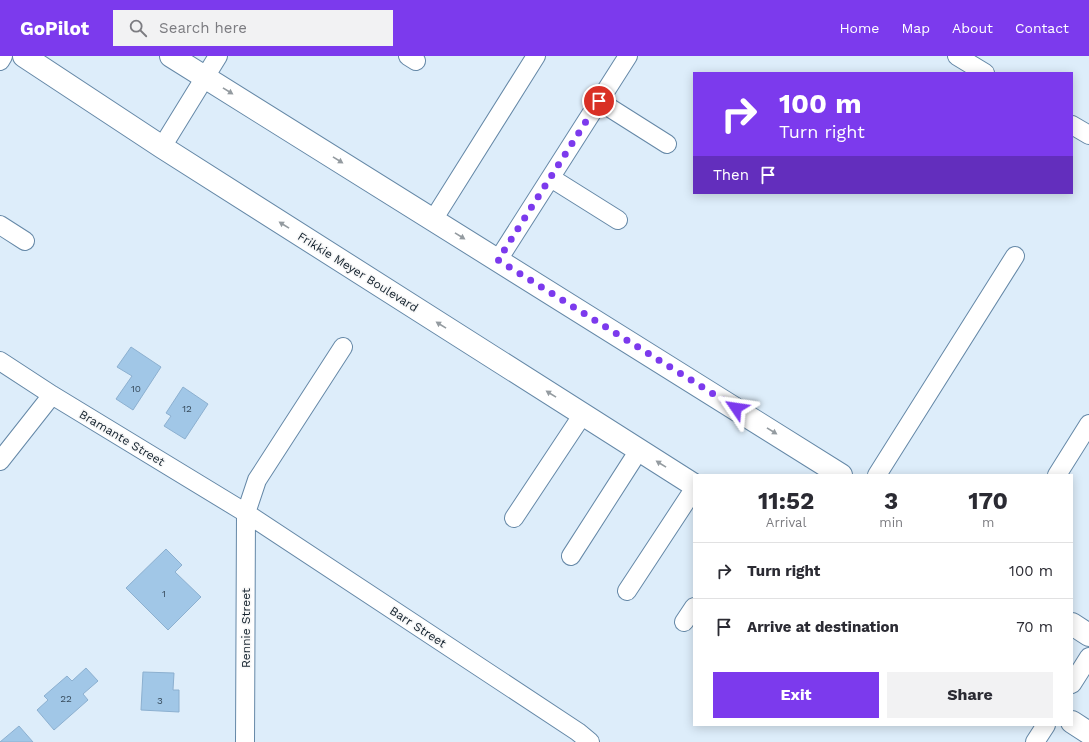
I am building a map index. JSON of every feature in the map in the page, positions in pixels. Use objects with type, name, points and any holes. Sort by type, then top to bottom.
[{"type":"main road","name":"Frikkie Meyer Boulevard","points":[[24,56],[162,147],[693,484]]},
{"type":"main road","points":[[171,56],[839,474]]},
{"type":"main road","points":[[1073,625],[1089,635]]},
{"type":"main road","points":[[1073,723],[1089,732]]},
{"type":"street","points":[[0,61],[3,56]]},
{"type":"street","points":[[162,147],[218,56]]},
{"type":"street","points":[[433,220],[536,56]]},
{"type":"street","points":[[498,260],[628,56]]},
{"type":"street","points":[[957,56],[983,72]]},
{"type":"street","points":[[599,101],[667,144]]},
{"type":"street","points":[[1073,126],[1089,136]]},
{"type":"street","points":[[551,178],[618,220]]},
{"type":"street","points":[[0,225],[25,241]]},
{"type":"street","points":[[878,474],[1015,256]]},
{"type":"street","name":"Rennie Street","points":[[245,742],[246,513],[257,480],[343,347]]},
{"type":"street","name":"Bramante Street","points":[[0,361],[52,395],[246,513]]},
{"type":"street","points":[[0,461],[52,395]]},
{"type":"street","points":[[514,518],[582,414]]},
{"type":"street","points":[[1058,474],[1089,424]]},
{"type":"street","points":[[571,556],[639,450]]},
{"type":"street","points":[[627,591],[693,491]]},
{"type":"street","name":"Barr Street","points":[[246,513],[578,732],[590,742]]},
{"type":"street","points":[[684,622],[693,608]]},
{"type":"street","points":[[1073,682],[1089,657]]},
{"type":"street","points":[[1035,742],[1045,726]]},
{"type":"building","points":[[131,347],[161,367],[133,410],[116,399],[132,376],[117,367]]},
{"type":"building","points":[[183,387],[208,404],[185,439],[164,426],[171,416],[166,413]]},
{"type":"building","points":[[166,549],[182,565],[175,572],[201,597],[168,630],[126,588]]},
{"type":"building","points":[[86,668],[98,681],[83,694],[88,700],[54,730],[37,710],[48,700],[44,696],[67,676],[72,681]]},
{"type":"building","points":[[143,672],[174,673],[173,690],[179,690],[179,712],[141,710]]},
{"type":"building","points":[[19,726],[33,742],[0,742]]},
{"type":"route","points":[[599,101],[498,260],[736,408]]}]
